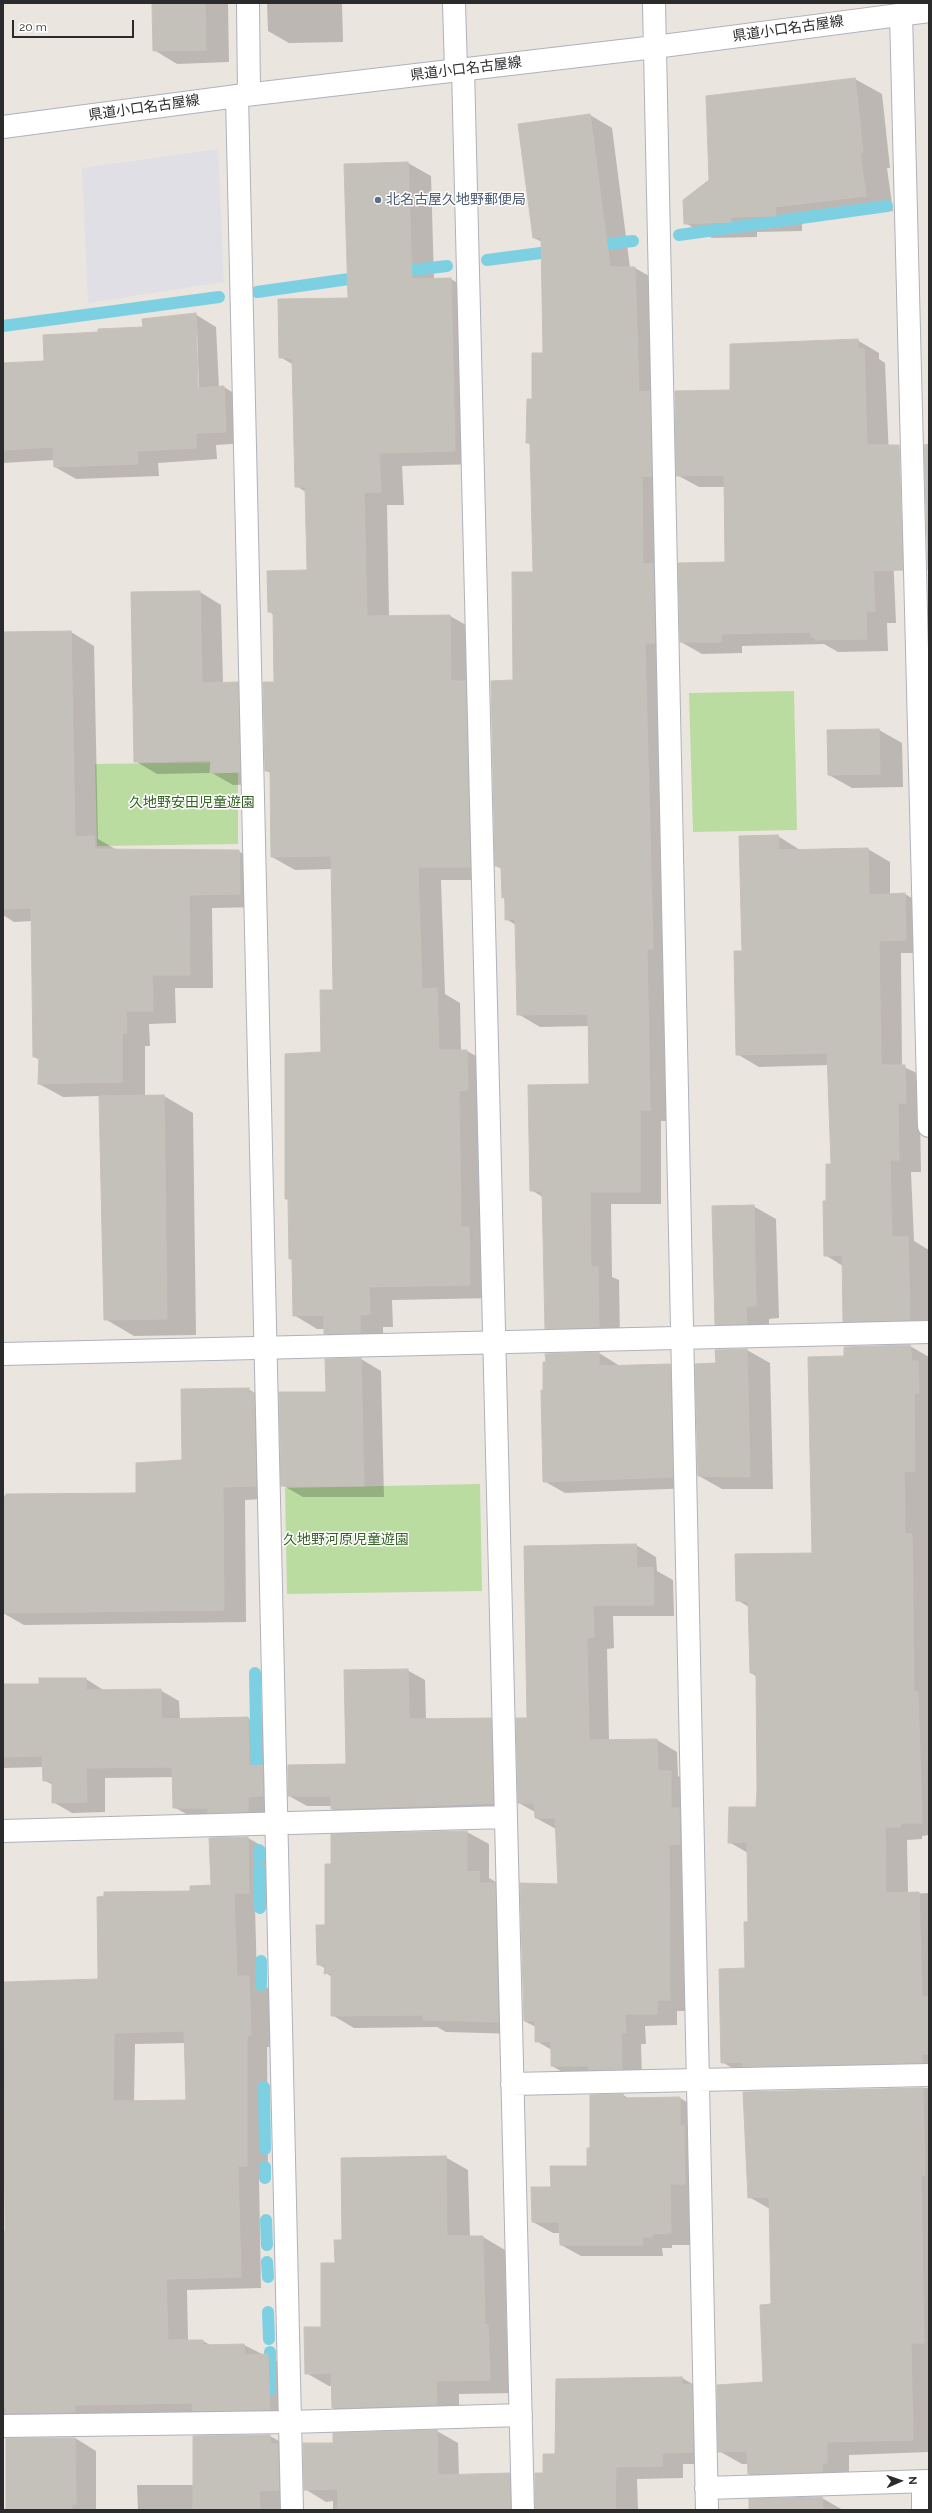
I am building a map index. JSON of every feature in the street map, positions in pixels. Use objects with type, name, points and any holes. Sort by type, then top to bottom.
[{"type":"street","points":[[248,3],[243,95],[266,1349],[292,2510]]},
{"type":"street","points":[[454,3],[460,70],[496,1343],[505,1816],[523,2510]]},
{"type":"street","points":[[654,3],[707,2510]]},
{"type":"street","name":"県道小口名古屋線","points":[[3,127],[243,95],[655,47],[929,11]]},
{"type":"street","points":[[901,14],[929,1126]]},
{"type":"street","points":[[3,1354],[266,1349],[929,1332]]},
{"type":"street","points":[[3,1831],[505,1816]]},
{"type":"street","points":[[512,2084],[929,2075]]},
{"type":"street","points":[[3,2426],[290,2422],[521,2415]]},
{"type":"street","points":[[706,2488],[924,2481]]},
{"type":"lane","points":[[920,2510],[924,2481]]},
{"type":"shaded area","points":[[218,149],[224,282],[88,303],[82,168]]},
{"type":"green space","points":[[794,691],[797,830],[693,832],[689,693]]},
{"type":"green space","name":"久地野安田児童遊園","points":[[238,762],[238,844],[97,846],[95,764]]},
{"type":"green space","name":"久地野河原児童遊園","points":[[480,1484],[482,1591],[287,1594],[285,1488]]},
{"type":"building","points":[[152,3],[205,3],[206,50],[153,51]]},
{"type":"building","points":[[855,78],[863,152],[860,153],[866,196],[775,207],[776,216],[730,217],[731,222],[684,224],[683,200],[709,180],[706,96]]},
{"type":"building","points":[[590,114],[610,267],[635,267],[639,392],[650,391],[652,476],[642,476],[643,564],[653,564],[655,643],[645,643],[653,949],[647,949],[650,1110],[640,1110],[640,1192],[590,1192],[591,1267],[598,1267],[599,1327],[545,1329],[542,1191],[530,1191],[528,1085],[589,1084],[588,1014],[517,1015],[515,919],[505,920],[505,897],[502,898],[501,866],[495,866],[491,681],[513,680],[512,572],[533,572],[530,443],[526,443],[527,399],[532,399],[532,353],[543,353],[541,237],[533,238],[518,124]]},
{"type":"building","points":[[408,162],[412,279],[451,278],[455,451],[379,453],[381,492],[364,492],[367,616],[450,615],[451,681],[466,681],[470,867],[418,867],[422,989],[437,988],[439,1050],[467,1050],[468,1090],[459,1091],[461,1227],[469,1227],[470,1285],[369,1287],[370,1314],[360,1315],[360,1333],[324,1334],[324,1315],[293,1316],[292,1259],[289,1259],[288,1199],[285,1199],[285,1054],[321,1052],[320,990],[333,990],[331,856],[271,857],[270,771],[265,771],[263,682],[274,682],[273,612],[268,612],[267,571],[307,570],[305,487],[295,487],[292,358],[279,358],[278,299],[348,298],[344,164]]},
{"type":"building","points":[[196,313],[198,388],[224,386],[226,432],[196,433],[196,448],[137,451],[138,464],[54,467],[53,447],[3,450],[3,363],[44,361],[43,335],[98,332],[98,329],[143,327],[142,319]]},
{"type":"building","points":[[858,339],[858,349],[864,349],[867,445],[899,445],[903,570],[873,571],[875,611],[866,611],[867,639],[815,640],[815,637],[811,637],[811,632],[721,634],[721,642],[680,642],[678,563],[725,562],[724,475],[676,476],[675,391],[730,390],[730,344]]},
{"type":"building","points":[[929,444],[929,570],[928,570],[924,445]]},
{"type":"building","points":[[200,591],[202,683],[238,682],[240,772],[210,773],[211,760],[134,762],[131,592]]},
{"type":"building","points":[[71,631],[75,837],[94,836],[95,849],[239,850],[240,894],[189,895],[190,975],[152,975],[153,1011],[126,1011],[127,1033],[122,1033],[122,1082],[38,1084],[39,1057],[33,1057],[31,908],[3,909],[3,632]]},
{"type":"building","points":[[879,729],[880,774],[828,775],[827,730]]},
{"type":"building","points":[[778,835],[779,850],[868,848],[869,895],[905,893],[906,940],[879,941],[881,1065],[905,1065],[906,1103],[898,1103],[899,1160],[890,1160],[892,1237],[908,1237],[910,1320],[843,1322],[842,1255],[824,1256],[823,1201],[826,1201],[826,1164],[831,1164],[827,1053],[736,1055],[734,951],[742,951],[739,836]]},
{"type":"building","points":[[164,1095],[167,1319],[104,1320],[99,1096]]},
{"type":"building","points":[[754,1205],[756,1306],[746,1306],[747,1324],[715,1325],[712,1206]]},
{"type":"building","points":[[910,1345],[912,1361],[918,1361],[919,1393],[914,1393],[915,1471],[904,1472],[905,1534],[912,1534],[914,1692],[918,1692],[922,1823],[900,1823],[900,1827],[885,1827],[886,1893],[919,1892],[922,1997],[929,1997],[929,2054],[922,2054],[922,2063],[743,2067],[743,2062],[721,2063],[719,1969],[745,1968],[744,1922],[748,1922],[747,1842],[728,1843],[729,1807],[756,1807],[757,1791],[756,1673],[750,1673],[748,1601],[736,1601],[735,1554],[812,1553],[808,1357],[844,1356],[844,1347]]},
{"type":"building","points":[[747,1349],[750,1477],[698,1476],[695,1364],[716,1363],[715,1350]]},
{"type":"building","points":[[599,1352],[599,1366],[670,1364],[673,1477],[543,1482],[541,1390],[543,1390],[543,1362],[546,1362],[545,1354]]},
{"type":"building","points":[[361,1358],[364,1486],[281,1486],[279,1392],[326,1392],[325,1359]]},
{"type":"building","points":[[249,1388],[249,1393],[254,1393],[256,1486],[223,1487],[224,1610],[3,1613],[3,1498],[5,1498],[6,1494],[136,1493],[136,1463],[182,1460],[181,1389]]},
{"type":"building","points":[[636,1544],[637,1568],[653,1567],[654,1605],[593,1605],[594,1637],[587,1638],[589,1740],[657,1739],[658,1771],[671,1771],[671,1808],[679,1808],[680,1844],[669,1845],[670,2000],[657,2000],[657,2014],[625,2014],[626,2033],[621,2033],[622,2069],[589,2070],[589,2066],[551,2066],[551,2041],[535,2042],[535,2021],[524,2021],[520,1883],[558,1884],[555,1818],[535,1818],[534,1803],[518,1803],[516,1718],[527,1718],[524,1546]]},
{"type":"building","points":[[408,1669],[409,1719],[491,1718],[493,1803],[331,1809],[331,1796],[288,1796],[288,1765],[346,1764],[344,1670]]},
{"type":"building","points":[[39,1678],[86,1678],[86,1690],[161,1689],[161,1719],[248,1717],[249,1766],[263,1765],[263,1796],[248,1797],[248,1812],[208,1813],[208,1808],[173,1808],[172,1767],[86,1768],[87,1802],[52,1803],[52,1781],[43,1781],[42,1756],[3,1757],[3,1684],[39,1684]]},
{"type":"building","points":[[467,1831],[467,1872],[480,1871],[479,1883],[495,1883],[498,2022],[423,2020],[423,2015],[331,2016],[331,1973],[324,1974],[325,1965],[317,1965],[316,1925],[325,1925],[325,1864],[331,1864],[331,1834]]},
{"type":"building","points":[[248,1837],[249,1893],[234,1893],[237,1976],[249,1976],[251,2035],[247,2036],[247,2166],[238,2166],[241,2277],[166,2279],[168,2340],[203,2340],[203,2345],[244,2344],[245,2355],[268,2354],[270,2410],[193,2411],[193,2403],[74,2405],[75,2412],[6,2413],[6,2407],[3,2407],[3,2231],[5,2231],[3,1982],[98,1979],[97,1897],[104,1896],[104,1892],[190,1891],[190,1886],[211,1885],[209,1838]],"holes":[[[184,2031],[186,2100],[113,2101],[114,2033]]]},
{"type":"building","points":[[923,2088],[925,2175],[921,2175],[924,2343],[911,2343],[913,2440],[827,2442],[827,2463],[822,2463],[822,2472],[748,2474],[747,2451],[718,2452],[717,2385],[763,2382],[760,2305],[771,2304],[769,2197],[748,2198],[743,2092]]},
{"type":"building","points":[[623,2094],[623,2098],[680,2097],[680,2126],[684,2126],[685,2184],[670,2184],[671,2233],[652,2234],[652,2237],[642,2237],[643,2245],[560,2245],[559,2222],[532,2222],[531,2187],[551,2187],[550,2166],[587,2166],[587,2148],[590,2148],[590,2095]]},
{"type":"building","points":[[446,2156],[447,2236],[483,2236],[485,2325],[488,2325],[490,2380],[436,2381],[437,2405],[332,2408],[331,2373],[305,2374],[304,2327],[321,2327],[321,2263],[335,2263],[334,2240],[342,2240],[341,2158]]},
{"type":"building","points":[[682,2377],[682,2385],[692,2385],[693,2452],[662,2453],[662,2466],[616,2467],[615,2510],[535,2510],[535,2473],[543,2473],[543,2454],[555,2454],[556,2379]]},
{"type":"building","points":[[437,2430],[438,2475],[510,2473],[510,2510],[338,2510],[338,2489],[304,2490],[303,2443],[333,2443],[333,2433]]},
{"type":"building","points":[[270,2435],[271,2444],[278,2444],[279,2490],[259,2491],[260,2510],[193,2510],[193,2436]]},
{"type":"building","points":[[6,2438],[75,2438],[76,2504],[72,2504],[72,2510],[6,2510]]},
{"type":"building","points":[[822,2497],[823,2510],[749,2510],[749,2499]]},
{"type":"waterway","points":[[679,235],[887,206]]},
{"type":"waterway","points":[[592,246],[633,241]]},
{"type":"waterway","points":[[487,260],[556,251]]},
{"type":"waterway","points":[[397,272],[447,266]]},
{"type":"waterway","points":[[257,292],[363,277]]},
{"type":"waterway","points":[[3,326],[219,297]]},
{"type":"waterway","points":[[255,1673],[257,1782]]},
{"type":"waterway","points":[[259,1850],[259,1858]]},
{"type":"waterway","points":[[259,1868],[260,1908]]},
{"type":"waterway","points":[[261,1961],[261,1985]]},
{"type":"waterway","points":[[264,2087],[265,2149]]},
{"type":"waterway","points":[[265,2167],[265,2178]]},
{"type":"waterway","points":[[266,2220],[267,2245]]},
{"type":"waterway","points":[[267,2262],[268,2277]]},
{"type":"waterway","points":[[268,2312],[269,2339]]},
{"type":"waterway","points":[[270,2352],[270,2390]]},
{"type":"place","name":"北名古屋久地野郵便局","points":[[378,200]]}]
